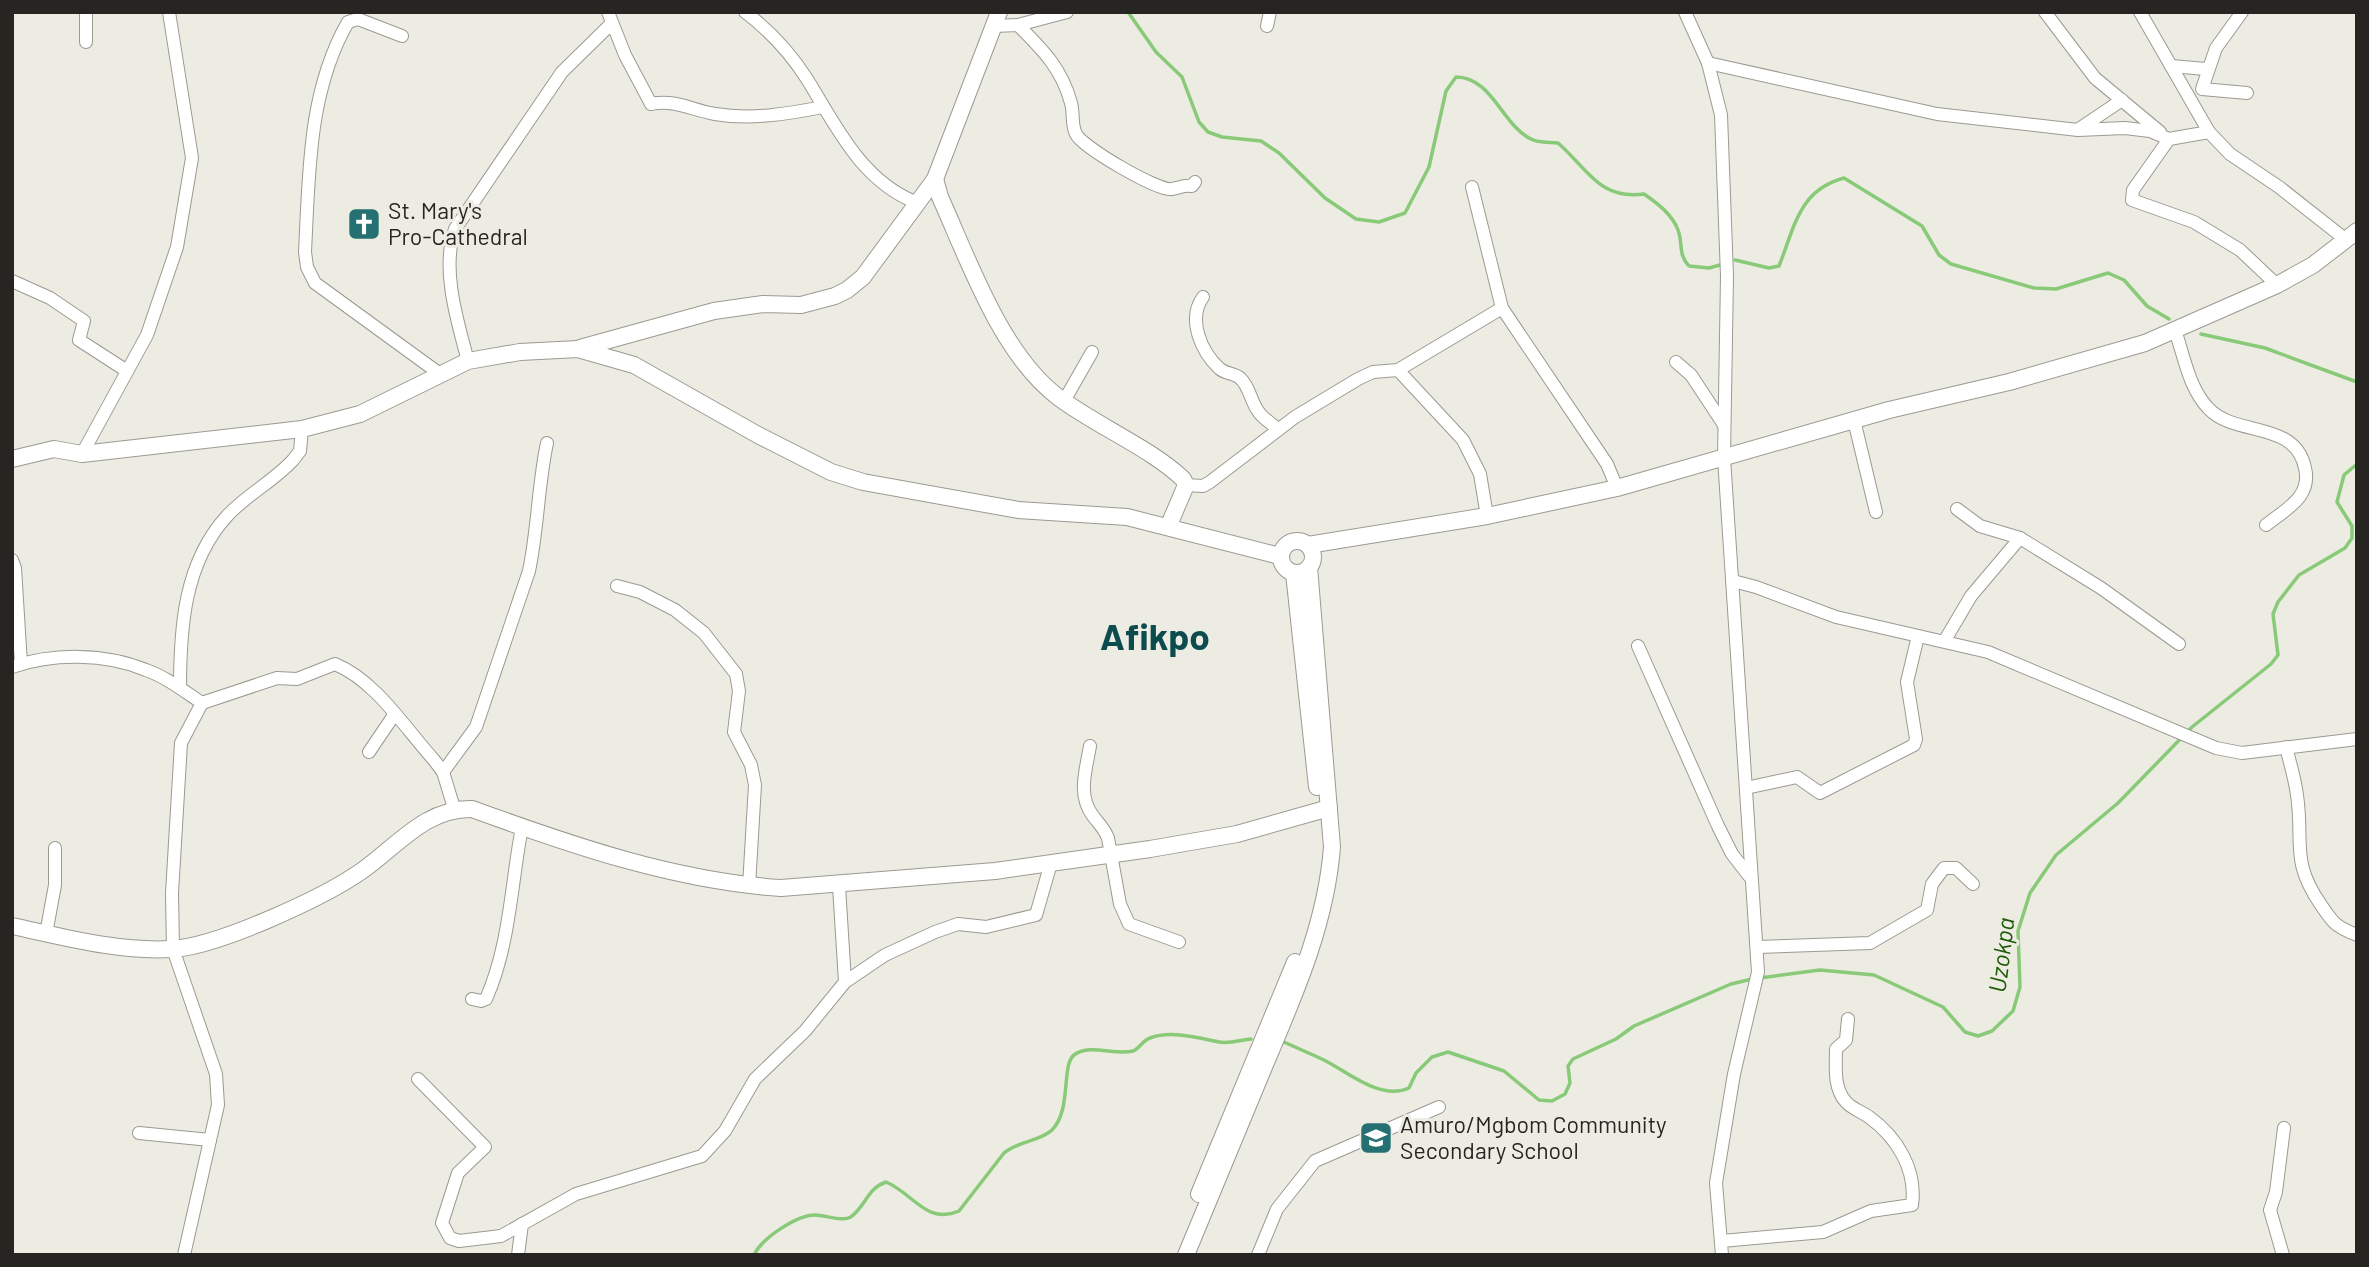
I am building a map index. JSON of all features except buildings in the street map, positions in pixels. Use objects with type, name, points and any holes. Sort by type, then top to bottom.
[{"type":"street","points":[[86,12],[86,42]]},
{"type":"street","points":[[82,454],[146,335],[177,247],[192,158],[169,12]]},
{"type":"street","points":[[745,12],[785,49],[852,153],[890,190],[915,202],[946,211]]},
{"type":"street","points":[[1018,25],[1067,12]]},
{"type":"street","points":[[1266,26],[1270,12]]},
{"type":"street","points":[[1685,12],[1708,63],[1721,115],[1727,276],[1724,458],[1758,978],[1734,1074],[1716,1183],[1722,1248],[1822,1232],[1871,1211],[1912,1205],[1913,1178],[1902,1154],[1871,1118],[1845,1101],[1835,1079],[1836,1049],[1846,1040],[1848,1019]]},
{"type":"street","points":[[2045,12],[2095,78],[2169,139]]},
{"type":"street","points":[[1280,556],[1290,542],[1296,540],[1308,545],[1487,516],[1617,488],[1854,420],[2145,344],[2277,285],[2313,265],[2351,235],[2230,154],[2209,132],[2140,12]]},
{"type":"street","points":[[2202,89],[2206,69],[2216,48],[2242,12]]},
{"type":"street","points":[[468,360],[459,328],[450,267],[449,246],[455,229],[562,72],[610,18],[647,102],[652,104],[674,101],[715,114],[771,117],[823,107]]},
{"type":"street","points":[[402,36],[358,19],[348,22],[342,32],[326,72],[315,114],[305,252],[307,267],[315,283],[440,374]]},
{"type":"street","points":[[12,459],[54,449],[82,454],[302,429],[360,414],[468,360],[520,352],[578,349],[714,311],[762,304],[802,304],[835,296],[863,277],[915,202],[935,179],[996,19],[1018,25],[1050,56],[1065,79],[1075,115],[1074,132],[1081,142],[1118,166],[1167,188],[1192,186],[1195,181]]},
{"type":"street","points":[[1708,63],[1937,114],[2078,130],[2125,128],[2150,131],[2169,139],[2209,132]]},
{"type":"street","points":[[2171,66],[2206,69]]},
{"type":"street","points":[[2188,94],[2202,89],[2247,93]]},
{"type":"street","points":[[2078,130],[2122,100]]},
{"type":"street","points":[[2169,139],[2133,190],[2132,200],[2194,222],[2240,250],[2277,285]]},
{"type":"street","points":[[935,179],[946,211],[996,316],[1017,353],[1035,376],[1063,401],[1174,470],[1186,485]]},
{"type":"street","points":[[1472,187],[1502,308],[1607,464],[1617,488]]},
{"type":"street","points":[[12,281],[50,298],[84,321],[79,340],[127,371]]},
{"type":"street","points":[[1203,297],[1197,306],[1195,319],[1206,350],[1223,372],[1238,377],[1250,391],[1257,410],[1278,429]]},
{"type":"street","points":[[1186,485],[1210,482],[1278,429],[1358,379],[1373,372],[1398,370],[1502,308]]},
{"type":"street","points":[[2175,330],[2196,393],[2210,411],[2225,420],[2274,433],[2293,444],[2303,460],[2308,479],[2305,490],[2266,525]]},
{"type":"street","points":[[623,337],[620,349],[629,363]]},
{"type":"street","points":[[578,349],[629,363],[758,435],[831,472],[863,482],[1018,510],[1127,517],[1169,525],[1280,556]]},
{"type":"street","points":[[1063,401],[1092,352]]},
{"type":"street","points":[[1676,362],[1691,375],[1724,425]]},
{"type":"street","points":[[1398,370],[1463,440],[1480,474],[1487,516]]},
{"type":"street","points":[[1854,420],[1876,512]]},
{"type":"street","points":[[180,688],[181,634],[189,582],[209,541],[228,515],[300,451],[302,429]]},
{"type":"street","points":[[443,772],[476,727],[529,570],[547,443]]},
{"type":"street","points":[[1169,525],[1186,485]]},
{"type":"street","points":[[1957,509],[1980,526],[2020,538],[2101,588],[2179,644]]},
{"type":"street","points":[[1945,640],[1971,596],[2020,538]]},
{"type":"street","points":[[1186,1255],[1310,950],[1330,875],[1302,570],[1313,557],[1308,545]]},
{"type":"street","points":[[1280,556],[1285,568],[1302,570]]},
{"type":"street","points":[[12,560],[17,665],[56,657],[106,660],[145,669],[202,703]]},
{"type":"street","points":[[1732,581],[1756,587],[1836,617],[1945,640],[2031,668],[2190,739],[2242,753],[2357,739]]},
{"type":"street","points":[[617,586],[640,592],[675,610],[704,633],[736,674],[739,691],[734,732],[751,765],[755,785],[749,886]]},
{"type":"street","points":[[1746,788],[1797,777],[1819,793],[1914,744],[1916,739],[1907,682],[1918,636]]},
{"type":"street","points":[[1638,646],[1718,826],[1732,854],[1750,877]]},
{"type":"street","points":[[184,1255],[218,1105],[216,1074],[173,949],[172,893],[181,743],[202,703],[277,678],[297,679],[335,664],[350,671],[369,687],[443,772],[454,808]]},
{"type":"street","points":[[369,751],[394,715]]},
{"type":"street","points":[[1090,746],[1083,792],[1086,805],[1105,828],[1119,904],[1129,924],[1179,942]]},
{"type":"street","points":[[2286,747],[2298,797],[2298,846],[2306,883],[2337,927],[2357,935]]},
{"type":"street","points":[[12,926],[90,943],[173,949],[221,936],[328,892],[364,869],[407,833],[454,808],[472,809],[667,871],[749,886],[839,886],[1111,855],[1237,834],[1324,809]]},
{"type":"street","points":[[1174,1255],[1301,947],[1322,873],[1324,809]]},
{"type":"street","points":[[472,999],[486,999],[498,969],[505,944],[511,886],[522,827]]},
{"type":"street","points":[[46,934],[55,885],[55,848]]},
{"type":"street","points":[[418,1079],[485,1147],[458,1173],[442,1223],[444,1231],[459,1241],[501,1236],[576,1194],[702,1156],[725,1131],[755,1079],[805,1031],[845,982],[885,955],[935,932],[966,923],[986,927],[1036,915],[1051,863]]},
{"type":"street","points":[[1757,947],[1870,943],[1927,911],[1933,884],[1944,868],[1956,867],[1973,884]]},
{"type":"street","points":[[839,886],[845,982]]},
{"type":"street","points":[[1258,1255],[1277,1209],[1315,1161],[1439,1107]]},
{"type":"street","points":[[2283,1255],[2270,1210],[2276,1192],[2284,1128]]},
{"type":"street","points":[[139,1133],[210,1140]]},
{"type":"street","points":[[518,1255],[522,1224]]},
{"type":"waterway","points":[[1128,12],[1156,52],[1182,77],[1199,122],[1208,132],[1222,137],[1261,141],[1279,153],[1325,198],[1356,219],[1379,222],[1405,213],[1429,167],[1446,91],[1456,77],[1479,85],[1512,123],[1531,139],[1558,143],[1595,181],[1616,192],[1644,194],[1659,205],[1675,224],[1683,258],[1689,266],[1709,268],[1720,265]]},
{"type":"waterway","points":[[1735,260],[1769,268],[1779,266],[1795,224],[1808,201],[1817,191],[1844,178],[1922,226],[1939,255],[1951,264],[2034,288],[2056,289],[2108,273],[2124,280],[2147,306],[2169,319]]},
{"type":"waterway","points":[[2201,334],[2265,348],[2357,382]]},
{"type":"waterway","name":"Uzokpa","points":[[1760,978],[1820,970],[1874,975],[1943,1007],[1965,1032],[1978,1036],[1992,1031],[2013,1011],[2020,987],[2018,931],[2030,893],[2056,855],[2118,803],[2192,727],[2271,664],[2278,655],[2273,614],[2278,602],[2299,575],[2345,548],[2352,538],[2352,526],[2337,502],[2344,475],[2357,464]]},
{"type":"waterway","name":"Uzokpa","points":[[1284,1042],[1365,1083],[1387,1091],[1409,1088],[1416,1073],[1432,1057],[1448,1052],[1504,1071],[1539,1100],[1552,1101],[1565,1094],[1570,1083],[1568,1066],[1573,1059],[1616,1039],[1634,1026],[1731,984],[1752,979]]},
{"type":"waterway","points":[[754,1255],[772,1235],[799,1219],[815,1215],[849,1218],[857,1212],[875,1188],[886,1182],[929,1211],[937,1214],[959,1211],[1004,1153],[1052,1130],[1062,1111],[1070,1060],[1080,1052],[1133,1051],[1148,1039],[1167,1035],[1223,1042],[1251,1039]]},
{"type":"place","name":"St. Mary's Pro-Cathedral","points":[[364,224]]},
{"type":"place","name":"Amuro/Mgbom Community Secondary School","points":[[1376,1138]]},
{"type":"district","name":"Afikpo","points":[[1155,637]]}]
